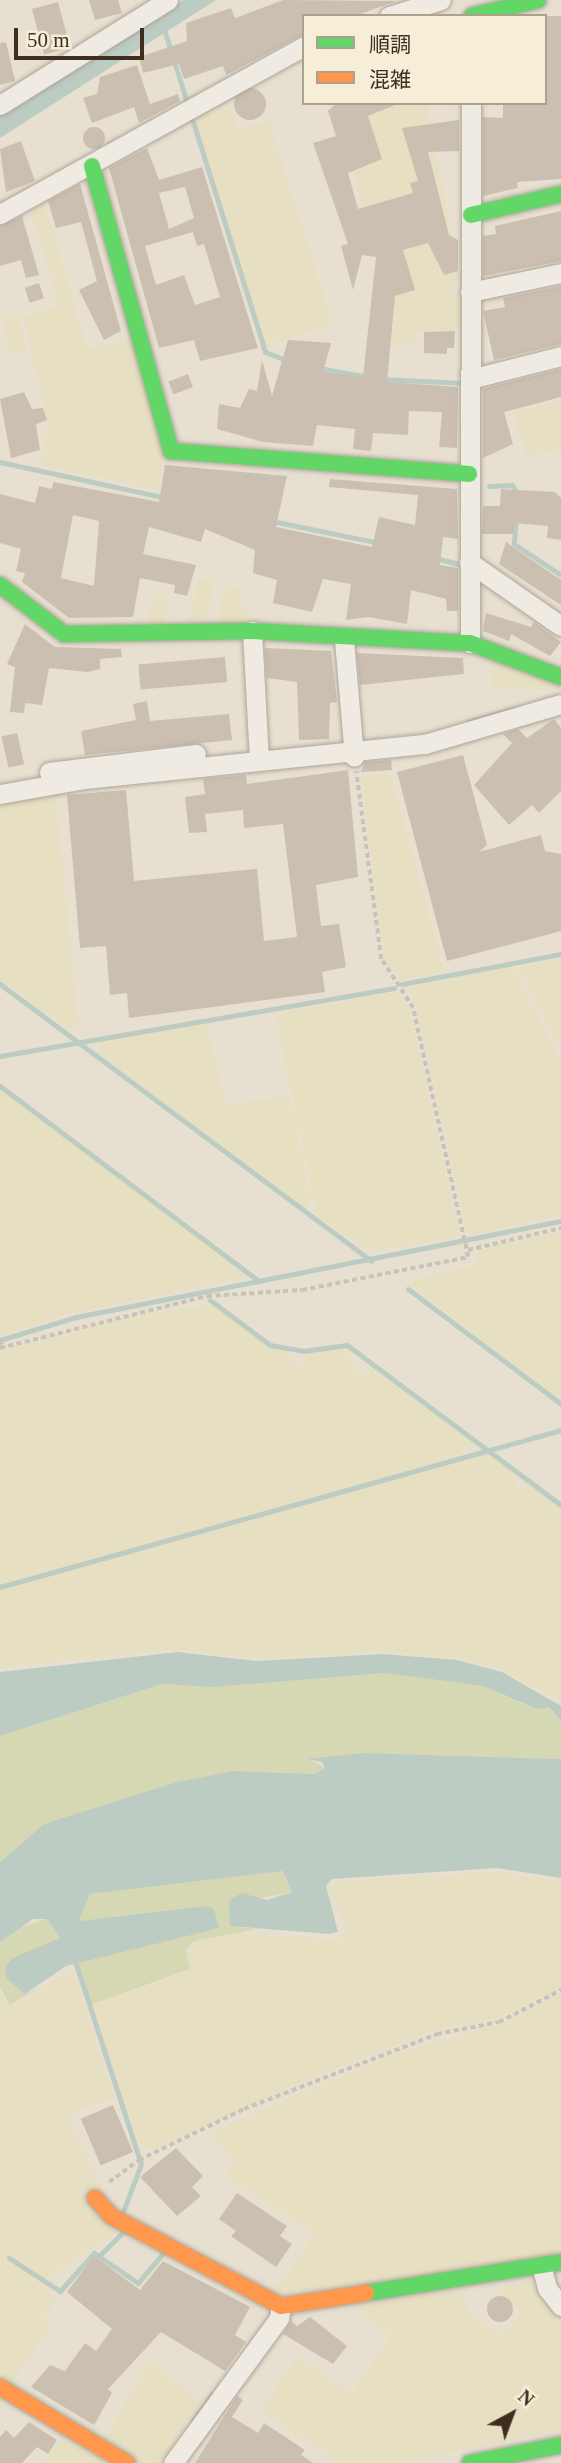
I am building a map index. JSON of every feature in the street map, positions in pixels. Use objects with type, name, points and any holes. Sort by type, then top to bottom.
[{"type":"street","points":[[0,105],[168,0]]},
{"type":"street","points":[[396,14],[442,0]]},
{"type":"street","points":[[471,10],[538,0]]},
{"type":"street","points":[[0,214],[40,187],[92,166],[302,47]]},
{"type":"street","points":[[470,643],[471,105]]},
{"type":"street","points":[[92,166],[171,451],[469,474]]},
{"type":"street","points":[[471,215],[561,194]]},
{"type":"street","points":[[470,292],[561,272]]},
{"type":"street","points":[[470,379],[561,356]]},
{"type":"street","points":[[469,562],[561,626]]},
{"type":"street","points":[[0,585],[64,634],[252,631],[344,640],[470,643],[561,677]]},
{"type":"street","points":[[252,631],[258,754]]},
{"type":"street","points":[[344,640],[353,749]]},
{"type":"street","points":[[0,781],[85,765],[353,749],[428,738],[561,704]]},
{"type":"street","points":[[0,794],[258,754]]},
{"type":"street","points":[[95,2198],[125,2224],[281,2306],[547,2268],[561,2306]]},
{"type":"street","points":[[173,2463],[279,2318],[281,2306]]},
{"type":"street","points":[[0,2387],[127,2463]]},
{"type":"street","points":[[470,2463],[561,2445]]},
{"type":"path","points":[[1,1344],[91,1320],[234,1292],[356,1280],[468,1257],[413,1008],[381,959],[353,749]]},
{"type":"path","points":[[466,1248],[561,1228]]},
{"type":"path","points":[[95,2198],[141,2159],[315,2079],[437,2034],[499,2022],[561,1990]]},
{"type":"shaded area","points":[[183,0],[216,0],[0,138],[0,115]]},
{"type":"shaded area","points":[[231,105],[239,129],[269,120],[333,325],[264,345],[194,121]]},
{"type":"shaded area","points":[[335,105],[426,105],[460,275],[452,290],[463,299],[457,329],[415,333],[414,344],[392,345],[396,304],[391,304]]},
{"type":"shaded area","points":[[42,195],[87,348],[134,341],[163,454],[158,490],[39,464],[49,427],[23,317],[59,306],[32,215]]},
{"type":"shaded area","points":[[19,313],[26,351],[9,354],[2,316]]},
{"type":"shaded area","points":[[561,401],[561,449],[526,457],[513,413]]},
{"type":"shaded area","points":[[199,578],[214,581],[207,619],[187,627]]},
{"type":"shaded area","points":[[226,586],[240,588],[238,608],[251,611],[249,625],[217,624]]},
{"type":"shaded area","points":[[154,593],[170,595],[163,629],[145,629]]},
{"type":"shaded area","points":[[493,660],[546,682],[551,690],[491,688]]},
{"type":"shaded area","points":[[390,773],[445,972],[400,980],[384,957],[361,777]]},
{"type":"shaded area","points":[[55,790],[79,1027],[67,1028],[0,979],[0,800]]},
{"type":"shaded area","points":[[561,958],[561,1052],[517,967]]},
{"type":"shaded area","points":[[513,966],[561,1060],[561,1214],[467,1236],[416,1005],[407,988]]},
{"type":"shaded area","points":[[398,992],[409,1007],[460,1237],[368,1252],[317,1216],[275,1014]]},
{"type":"shaded area","points":[[207,1023],[226,1105],[290,1096],[311,1201],[305,1209],[102,1056],[101,1041]]},
{"type":"shaded area","points":[[0,1088],[251,1276],[69,1314],[0,1335]]},
{"type":"shaded area","points":[[561,1232],[561,1401],[411,1286],[416,1279],[475,1265],[480,1250]]},
{"type":"shaded area","points":[[217,1305],[267,1346],[291,1353],[296,1368],[306,1364],[305,1352],[345,1346],[360,1377],[370,1374],[368,1363],[475,1443],[459,1450],[460,1456],[482,1448],[512,1470],[517,1491],[526,1490],[525,1480],[561,1507],[561,1701],[502,1670],[458,1658],[383,1652],[257,1659],[177,1649],[0,1668],[0,1353],[90,1324]]},
{"type":"shaded area","points":[[178,1652],[257,1661],[383,1654],[457,1660],[502,1672],[561,1706],[561,1721],[549,1707],[537,1709],[483,1686],[385,1673],[213,1687],[162,1684],[0,1736],[0,1672]]},
{"type":"shaded area","points":[[364,1753],[561,1759],[561,1878],[497,1868],[332,1879],[326,1886],[338,1932],[329,1934],[230,1926],[229,1900],[242,1893],[267,1900],[292,1892],[283,1871],[90,1894],[79,1921],[206,1906],[214,1909],[219,1928],[66,1966],[25,1994],[7,1979],[5,1967],[13,1958],[60,1938],[48,1919],[33,1919],[0,1942],[0,1862],[44,1824],[174,1783],[234,1771],[315,1774],[325,1768],[322,1762],[307,1759]]},
{"type":"shaded area","points":[[501,1872],[561,1882],[561,1987],[499,2018],[436,2030],[315,2076],[151,2150],[137,2141],[92,2005],[191,1970],[188,1950],[195,1942],[232,1933],[341,1940],[347,1930],[329,1888],[337,1881]]},
{"type":"shaded area","points":[[73,1968],[113,2097],[74,2113],[69,2121],[122,2229],[39,2283],[58,2299],[43,2319],[51,2326],[9,2387],[0,2381],[0,1991],[11,2008]]},
{"type":"shaded area","points":[[561,1994],[561,2255],[272,2296],[315,2234],[225,2175],[234,2162],[211,2132],[388,2056],[506,2022]]},
{"type":"shaded area","points":[[531,2281],[561,2319],[561,2429],[402,2463],[338,2463],[261,2410],[298,2357],[353,2393],[390,2335],[354,2307],[452,2290],[467,2302],[466,2312],[503,2336],[522,2311],[495,2289]]},
{"type":"shaded area","points":[[150,2361],[201,2401],[160,2463],[137,2463],[104,2438]]},
{"type":"shaded area","points":[[64,2437],[108,2463],[41,2463]]},
{"type":"green space","points":[[385,1673],[483,1686],[523,1704],[549,1707],[561,1721],[561,1759],[364,1753],[311,1760],[325,1768],[315,1774],[234,1771],[44,1824],[0,1862],[0,1736],[162,1684],[213,1687]]},
{"type":"green space","points":[[283,1871],[292,1892],[261,1898],[236,1927],[259,1929],[194,1941],[186,1950],[190,1969],[90,2005],[78,1963],[115,1952],[206,1906],[79,1921],[90,1894]]},
{"type":"green space","points":[[48,1918],[60,1938],[25,1994],[41,1987],[10,2005],[0,1987],[0,1942],[7,1932]]},
{"type":"building","points":[[89,0],[118,0],[122,13],[95,20]]},
{"type":"building","points":[[283,0],[396,1],[360,14],[302,14],[302,35],[226,75],[223,66],[184,79],[179,64],[143,73],[139,57],[187,41],[186,23],[231,8],[235,18]]},
{"type":"building","points":[[58,2],[70,47],[44,54],[32,9]]},
{"type":"building","points":[[547,16],[561,16],[561,179],[517,182],[518,188],[483,196],[483,117],[503,118],[503,105],[547,105]]},
{"type":"building","points":[[6,42],[15,81],[0,85],[0,43]]},
{"type":"building","points":[[137,65],[150,104],[178,94],[180,101],[139,123],[134,107],[92,123],[83,98],[97,94],[100,77]]},
{"type":"building","points":[[250,88],[261,93],[266,104],[261,115],[250,120],[239,115],[234,104],[239,93]]},
{"type":"building","points":[[335,105],[395,105],[368,116],[382,159],[348,173],[358,209],[413,193],[410,183],[418,181],[402,128],[459,120],[459,151],[428,152],[449,235],[458,240],[458,271],[444,275],[428,243],[403,250],[415,290],[395,296],[387,382],[458,387],[457,448],[439,447],[442,412],[409,411],[408,435],[373,433],[371,451],[353,449],[355,429],[317,425],[313,446],[263,442],[217,429],[219,404],[240,408],[249,389],[257,391],[262,360],[272,396],[288,340],[331,343],[323,372],[363,377],[376,257],[362,255],[353,290],[341,246],[348,244],[313,143],[336,136],[328,111]]},
{"type":"building","points":[[94,127],[102,130],[105,138],[102,146],[94,149],[86,146],[83,138],[86,130]]},
{"type":"building","points":[[21,141],[35,181],[6,192],[0,149]]},
{"type":"building","points":[[147,148],[159,180],[202,167],[258,348],[200,361],[194,340],[159,348],[109,168]],"holes":[[[185,187],[194,218],[169,229],[159,193]],[[193,232],[197,246],[204,244],[220,297],[195,305],[184,275],[156,285],[145,246]]]},
{"type":"building","points":[[80,184],[121,331],[104,340],[79,290],[97,281],[81,222],[56,228],[48,201]]},
{"type":"building","points":[[561,211],[561,261],[483,276],[483,236],[496,234],[495,226]]},
{"type":"building","points":[[22,216],[39,275],[26,278],[21,260],[0,266],[0,226]]},
{"type":"building","points":[[39,283],[44,298],[30,303],[25,288]]},
{"type":"building","points":[[561,286],[561,344],[494,360],[483,311],[505,307],[503,298]]},
{"type":"building","points":[[455,331],[454,348],[447,348],[447,354],[424,353],[424,332]]},
{"type":"building","points":[[561,369],[561,397],[504,412],[513,444],[483,458],[483,389]]},
{"type":"building","points":[[188,374],[193,387],[173,395],[168,382]]},
{"type":"building","points":[[24,392],[32,409],[43,408],[47,420],[36,424],[40,450],[11,458],[0,399]]},
{"type":"building","points":[[165,465],[287,476],[276,527],[372,547],[379,517],[415,525],[418,495],[329,487],[330,479],[457,489],[458,539],[443,537],[440,565],[458,568],[458,611],[447,611],[446,599],[411,590],[407,624],[368,617],[346,620],[351,584],[323,579],[312,612],[273,603],[277,580],[253,573],[255,550],[205,529],[201,542],[149,527],[143,554],[196,565],[187,596],[174,593],[175,585],[140,578],[133,617],[69,618],[22,582],[25,573],[16,571],[21,549],[0,543],[0,494],[35,503],[39,486],[52,489],[53,482],[159,502]],"holes":[[[73,515],[99,521],[94,586],[61,578]]]},
{"type":"building","points":[[501,489],[555,492],[561,498],[561,540],[547,538],[548,526],[515,523],[514,534],[482,534],[483,506],[500,506]]},
{"type":"building","points":[[506,542],[561,580],[561,605],[499,564]]},
{"type":"building","points":[[486,613],[531,627],[534,622],[561,642],[550,656],[511,634],[509,641],[483,631]]},
{"type":"building","points":[[25,624],[55,647],[121,649],[122,657],[100,659],[100,669],[88,672],[49,668],[42,705],[25,703],[24,713],[10,712],[15,667],[7,664]]},
{"type":"building","points":[[265,648],[331,651],[337,702],[330,703],[329,739],[299,740],[297,682],[267,678]]},
{"type":"building","points":[[357,653],[463,658],[464,674],[360,685]]},
{"type":"building","points":[[225,657],[227,682],[141,689],[138,665]]},
{"type":"building","points":[[147,701],[150,721],[229,714],[232,740],[85,755],[81,731],[136,720],[133,704]]},
{"type":"building","points":[[554,719],[561,728],[561,791],[539,813],[532,805],[509,825],[474,785],[512,743],[503,734],[518,729],[527,738]]},
{"type":"building","points":[[17,733],[24,764],[9,768],[1,737]]},
{"type":"building","points":[[463,755],[487,845],[479,852],[541,835],[545,851],[561,854],[561,931],[447,961],[397,772]]},
{"type":"building","points":[[391,760],[392,770],[361,772],[365,762]]},
{"type":"building","points":[[348,770],[358,877],[316,885],[321,926],[339,924],[346,967],[322,972],[325,992],[129,1018],[127,993],[110,995],[106,946],[80,948],[67,795],[126,790],[134,881],[257,869],[264,941],[297,937],[283,824],[244,828],[243,810],[205,814],[207,832],[189,833],[185,797],[205,794],[203,779],[246,775],[247,784]]},
{"type":"building","points":[[113,2105],[133,2152],[101,2166],[81,2119]]},
{"type":"building","points":[[176,2148],[203,2176],[192,2187],[201,2196],[177,2216],[140,2177]]},
{"type":"building","points":[[237,2193],[287,2226],[280,2236],[292,2244],[276,2267],[231,2236],[236,2231],[219,2219]]},
{"type":"building","points":[[94,2256],[140,2290],[163,2261],[250,2307],[235,2335],[246,2342],[225,2371],[161,2332],[108,2389],[112,2393],[94,2425],[31,2387],[50,2365],[65,2371],[85,2343],[96,2351],[112,2329],[67,2292]]},
{"type":"building","points":[[500,2296],[509,2300],[513,2309],[509,2318],[500,2322],[491,2318],[487,2309],[491,2300]]},
{"type":"building","points":[[310,2317],[347,2346],[333,2364],[283,2334],[291,2321],[297,2326]]},
{"type":"building","points":[[237,2396],[243,2400],[232,2417],[258,2433],[264,2423],[305,2450],[301,2455],[313,2463],[195,2463]]},
{"type":"building","points":[[29,2422],[57,2440],[48,2454],[37,2447],[22,2463],[0,2463],[0,2437],[6,2430],[14,2438]]},
{"type":"waterway","points":[[163,26],[265,352],[289,361]]},
{"type":"waterway","points":[[319,368],[368,377]]},
{"type":"waterway","points":[[381,379],[464,383]]},
{"type":"waterway","points":[[0,462],[167,498]]},
{"type":"waterway","points":[[489,486],[512,485],[518,495]]},
{"type":"waterway","points":[[516,519],[514,544],[561,575]]},
{"type":"waterway","points":[[272,521],[379,543]]},
{"type":"waterway","points":[[436,558],[463,565]]},
{"type":"waterway","points":[[469,721],[513,709]]},
{"type":"waterway","points":[[402,984],[561,954]]},
{"type":"waterway","points":[[0,984],[371,1261]]},
{"type":"waterway","points":[[0,1056],[394,988]]},
{"type":"waterway","points":[[0,1086],[257,1280]]},
{"type":"waterway","points":[[0,1340],[76,1317],[561,1221]]},
{"type":"waterway","points":[[408,1289],[561,1404]]},
{"type":"waterway","points":[[210,1300],[270,1345],[303,1351],[347,1345],[561,1505]]},
{"type":"waterway","points":[[0,1587],[561,1430]]},
{"type":"waterway","points":[[75,1961],[141,2164],[123,2212]]},
{"type":"waterway","points":[[100,2255],[124,2231]]},
{"type":"waterway","points":[[9,2258],[60,2291],[94,2253],[138,2283],[163,2253]]},
{"type":"waterway","points":[[193,2420],[212,2394]]},
{"type":"traffic: fast","points":[[480,14],[538,0]]},
{"type":"traffic: fast","points":[[92,166],[171,451],[469,474]]},
{"type":"traffic: fast","points":[[471,215],[561,194]]},
{"type":"traffic: fast","points":[[0,585],[64,634],[252,631],[470,643],[561,677]]},
{"type":"traffic: fast","points":[[366,2293],[561,2262]]},
{"type":"traffic: fast","points":[[470,2463],[561,2445]]},
{"type":"traffic: slow","points":[[95,2198],[111,2216],[281,2306],[366,2293]]},
{"type":"traffic: slow","points":[[0,2387],[127,2463]]}]
